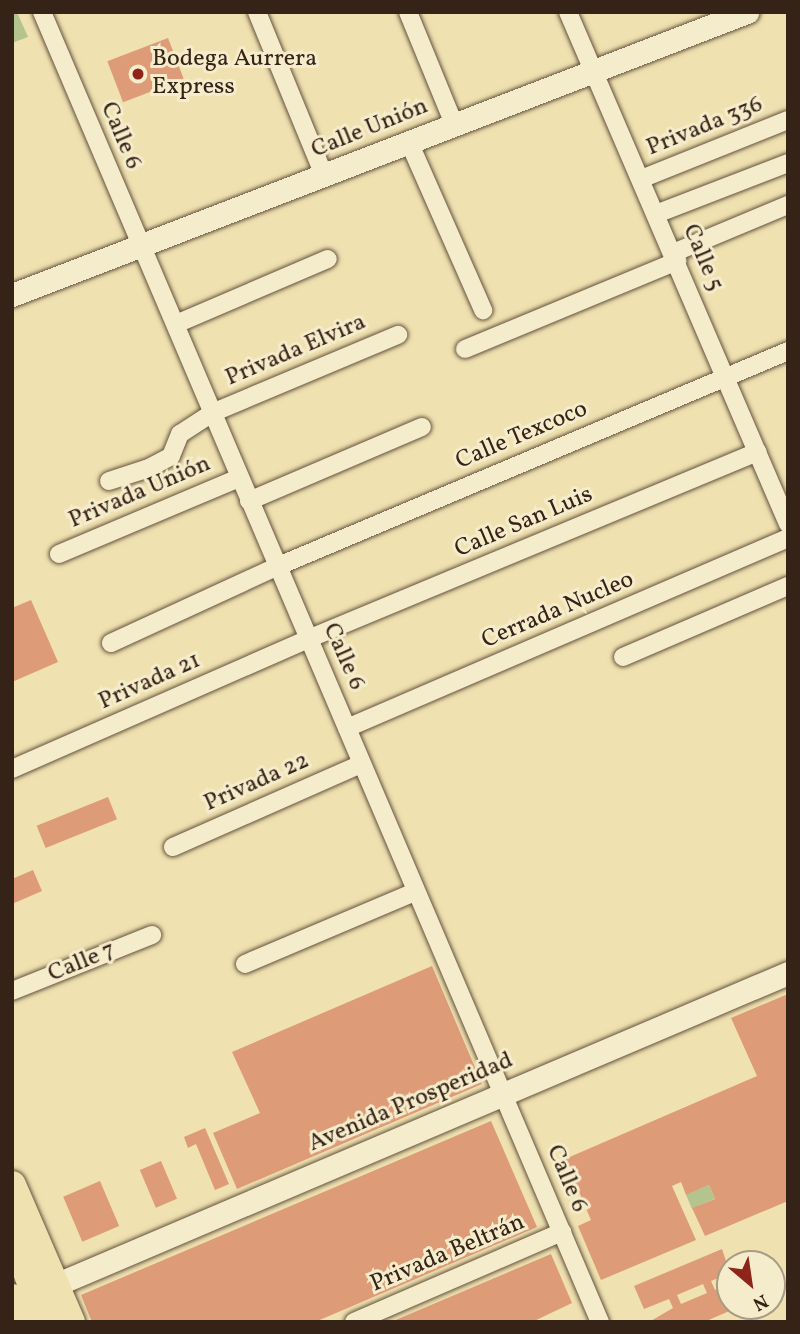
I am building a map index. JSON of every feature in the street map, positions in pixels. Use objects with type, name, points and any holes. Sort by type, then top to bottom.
[{"type":"main road","points":[[12,1185],[71,1322]]},
{"type":"main road","points":[[12,1230],[45,1322]]},
{"type":"street","name":"Calle 6","points":[[42,12],[140,246],[176,324],[276,567],[600,1322]]},
{"type":"street","points":[[257,12],[324,175]]},
{"type":"street","points":[[408,12],[454,124]]},
{"type":"street","name":"Calle 5","points":[[568,12],[788,524]]},
{"type":"street","name":"Calle Unión","points":[[12,295],[747,12]]},
{"type":"street","name":"Privada 336","points":[[641,179],[788,120]]},
{"type":"street","points":[[410,142],[483,310]]},
{"type":"street","points":[[656,214],[788,163]]},
{"type":"street","points":[[465,349],[788,205]]},
{"type":"street","points":[[176,324],[328,259]]},
{"type":"street","name":"Privada Elvira","points":[[109,481],[147,469],[171,456],[180,434],[212,413],[398,335]]},
{"type":"street","name":"Calle Texcoco","points":[[111,643],[276,567],[788,351]]},
{"type":"street","points":[[249,501],[422,427]]},
{"type":"street","name":"Calle San Luis","points":[[308,639],[758,452]]},
{"type":"street","name":"Privada Unión","points":[[59,554],[239,478]]},
{"type":"street","name":"Cerrada Nucleo","points":[[347,728],[788,538]]},
{"type":"street","points":[[623,657],[788,586]]},
{"type":"street","name":"Privada 21","points":[[12,769],[308,639]]},
{"type":"street","name":"Privada 22","points":[[173,847],[361,764]]},
{"type":"street","points":[[245,964],[415,892]]},
{"type":"street","name":"Calle 7","points":[[12,991],[152,935]]},
{"type":"street","name":"Avenida Prosperidad","points":[[55,1285],[788,973]]},
{"type":"street","name":"Privada Beltrán","points":[[354,1322],[562,1232]]},
{"type":"green space","points":[[12,12],[17,12],[28,37],[12,43]]},
{"type":"green space","points":[[709,1185],[715,1199],[692,1209],[686,1195]]},
{"type":"building","points":[[168,38],[184,79],[123,102],[107,61]]},
{"type":"building","points":[[31,600],[58,662],[12,682],[12,608]]},
{"type":"building","points":[[108,797],[117,819],[46,848],[37,826]]},
{"type":"building","points":[[33,870],[42,891],[12,904],[12,879]]},
{"type":"building","points":[[432,966],[482,1084],[237,1189],[213,1133],[260,1113],[232,1052]]},
{"type":"building","points":[[788,994],[788,1201],[705,1236],[692,1208],[715,1199],[709,1185],[686,1195],[681,1182],[672,1186],[696,1240],[601,1280],[578,1226],[591,1220],[565,1159],[757,1076],[731,1018]]},
{"type":"building","points":[[491,1121],[537,1227],[315,1322],[92,1322],[81,1295]]},
{"type":"building","points":[[205,1128],[229,1184],[215,1190],[196,1144],[188,1148],[184,1137]]},
{"type":"building","points":[[161,1161],[177,1199],[156,1208],[140,1170]]},
{"type":"building","points":[[100,1181],[119,1226],[82,1242],[63,1197]]},
{"type":"building","points":[[716,1252],[716,1279],[711,1281],[716,1290],[716,1317],[704,1322],[649,1322],[673,1308],[669,1299],[644,1309],[634,1286]],"holes":[[[703,1284],[707,1293],[681,1304],[677,1295]]]},
{"type":"building","points":[[551,1254],[572,1303],[532,1322],[391,1322]]},
{"type":"place","name":"Bodega Aurrera Express","points":[[138,74]]}]
